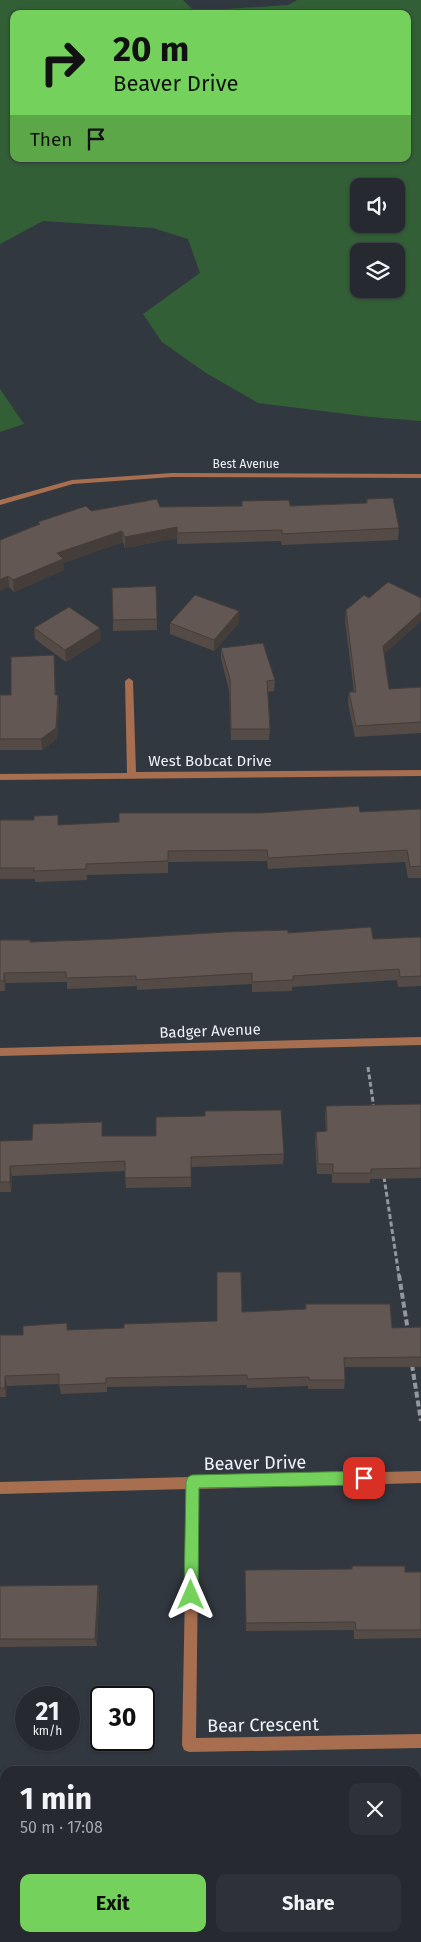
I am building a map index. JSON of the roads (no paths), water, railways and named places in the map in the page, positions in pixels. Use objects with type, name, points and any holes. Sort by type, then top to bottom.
[{"type":"street","name":"Best Avenue","points":[[0,503],[72,482],[172,475],[421,476]]},
{"type":"street","points":[[129,681],[132,775]]},
{"type":"street","name":"West Bobcat Drive","points":[[0,777],[421,773]]},
{"type":"street","name":"Badger Avenue","points":[[0,1052],[421,1041]]},
{"type":"street","name":"Beaver Drive","points":[[0,1488],[421,1477]]},
{"type":"street","name":"Bear Crescent","points":[[192,1482],[189,1745],[421,1741]]}]
